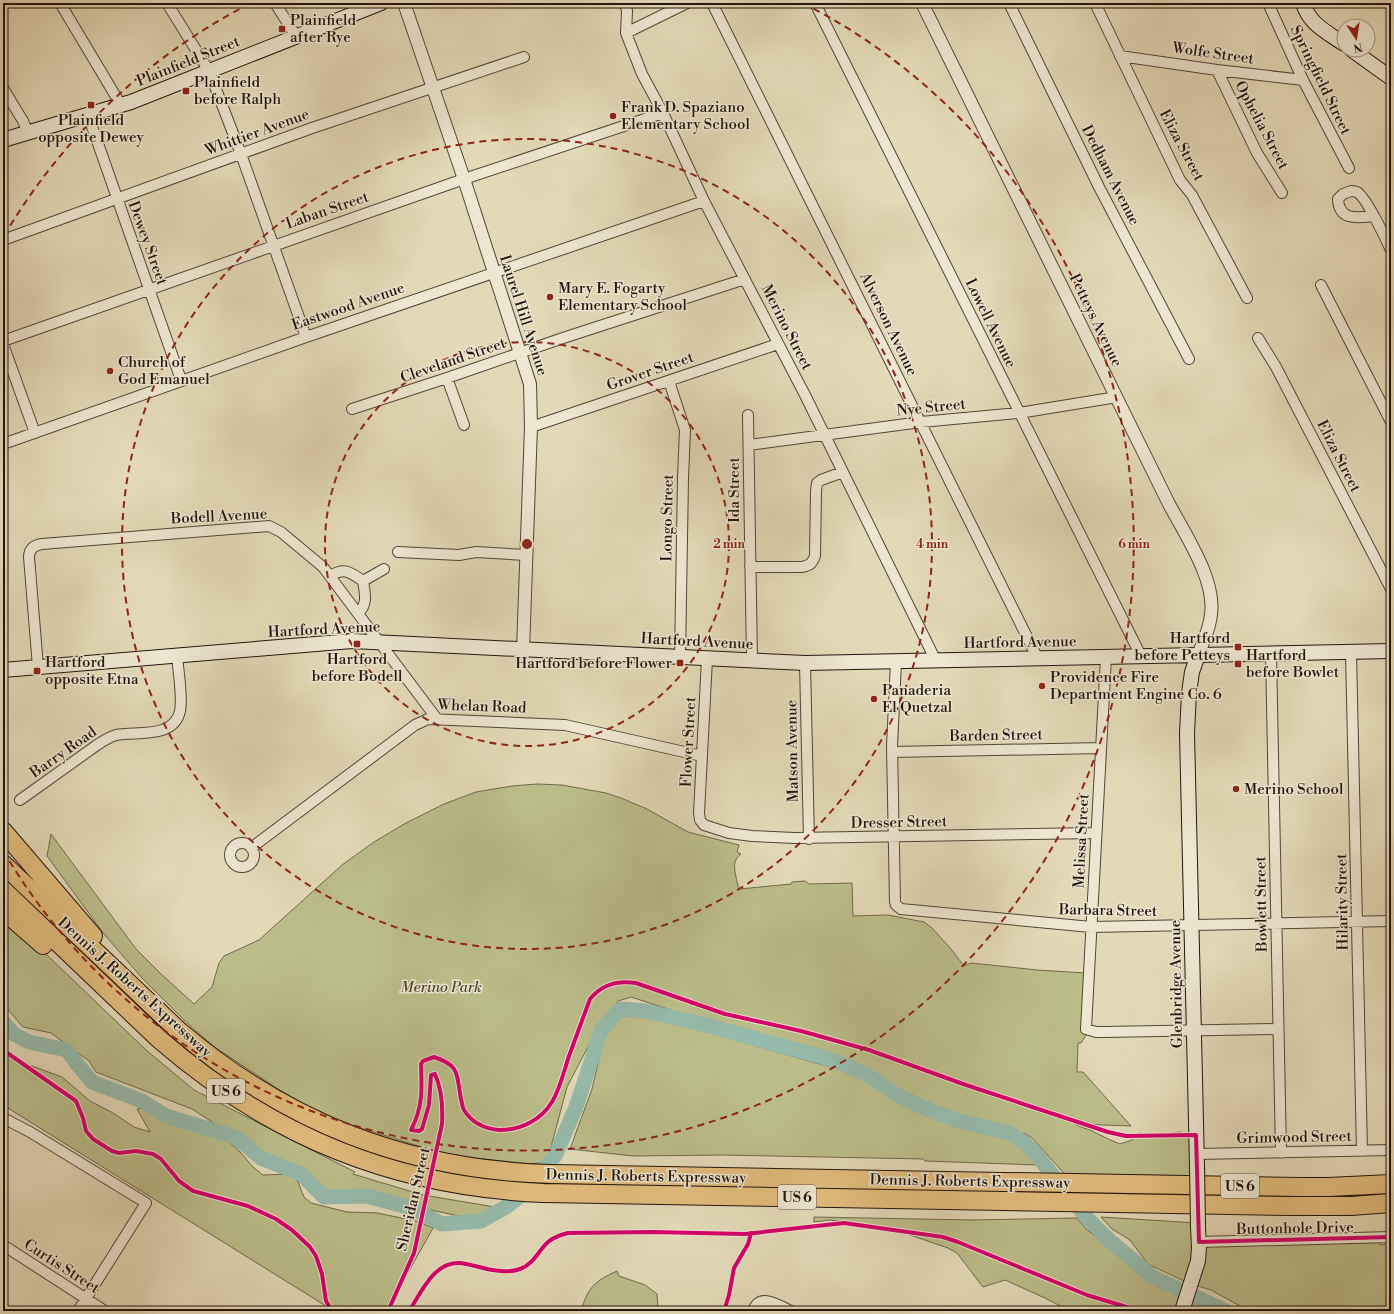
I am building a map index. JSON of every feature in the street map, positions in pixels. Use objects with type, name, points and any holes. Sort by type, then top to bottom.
[{"type":"highway","points":[[3,831],[178,1030]]},
{"type":"highway","name":"Dennis J. Roberts Expressway","points":[[3,864],[178,1030],[213,1058],[263,1093],[289,1108],[330,1127],[387,1148],[423,1158],[475,1168],[522,1173],[559,1174],[1328,1187],[1391,1184]]},
{"type":"highway","name":"Dennis J. Roberts Expressway","points":[[3,890],[159,1039],[196,1069],[234,1096],[274,1121],[316,1142],[360,1159],[404,1173],[450,1183],[506,1191],[544,1193],[1320,1206],[1391,1203]]},
{"type":"highway","points":[[3,910],[97,991],[159,1039]]},
{"type":"main road","name":"Plainfield Street","points":[[3,140],[121,105],[381,3]]},
{"type":"main road","points":[[1302,3],[1306,12],[1315,24],[1336,38]]},
{"type":"main road","points":[[1363,58],[1391,78]]},
{"type":"main road","name":"Hartford Avenue","points":[[3,670],[360,641],[805,663],[1391,652]]},
{"type":"main road","name":"Glenbridge Avenue","points":[[1182,1311],[1196,1267],[1199,1242],[1187,733],[1189,693],[1192,672],[1198,655]]},
{"type":"street","points":[[60,3],[121,105]]},
{"type":"street","points":[[167,3],[208,71],[241,154],[306,337]]},
{"type":"street","points":[[275,3],[296,36]]},
{"type":"street","name":"Laurel Hill Avenue","points":[[404,3],[464,179],[521,352],[530,384],[531,427],[523,650]]},
{"type":"street","name":"Merino Street","points":[[625,3],[627,11],[626,33],[642,74],[663,113],[704,201],[746,279],[825,435],[936,661]]},
{"type":"street","points":[[626,33],[687,3]]},
{"type":"street","name":"Alverson Avenue","points":[[712,3],[1038,659]]},
{"type":"street","name":"Lowell Avenue","points":[[815,3],[1141,656]]},
{"type":"street","name":"Petteys Avenue","points":[[922,3],[1203,570],[1211,592],[1212,613],[1198,655]]},
{"type":"street","name":"Dedham Avenue","points":[[1009,3],[1099,187],[1189,359]]},
{"type":"street","name":"Eliza Street","points":[[1095,3],[1180,180],[1192,195],[1247,298]]},
{"type":"street","name":"Springfield Street","points":[[1268,3],[1303,80],[1350,168]]},
{"type":"street","name":"Wolfe Street","points":[[1120,56],[1217,70],[1303,80]]},
{"type":"street","name":"Whittier Avenue","points":[[3,240],[241,154],[524,57]]},
{"type":"street","name":"Ophelia Street","points":[[1217,70],[1258,153],[1282,193]]},
{"type":"street","points":[[3,88],[28,132]]},
{"type":"street","name":"Laban Street","points":[[3,341],[464,179],[663,113]]},
{"type":"street","name":"Dewey Street","points":[[88,115],[181,380]]},
{"type":"street","name":"Eastwood Avenue","points":[[3,444],[181,380],[704,201]]},
{"type":"street","points":[[1373,216],[1391,250]]},
{"type":"street","name":"Cleveland Street","points":[[352,409],[746,279]]},
{"type":"street","points":[[1321,285],[1391,422]]},
{"type":"street","name":"Eliza Street","points":[[1258,338],[1276,368],[1391,589]]},
{"type":"street","points":[[3,344],[35,433]]},
{"type":"street","name":"Grover Street","points":[[531,427],[778,344]]},
{"type":"street","points":[[448,378],[464,425]]},
{"type":"street","name":"Longo Street","points":[[669,381],[685,430],[682,478],[680,658]]},
{"type":"street","name":"Nye Street","points":[[749,445],[920,422],[1019,413],[1117,397]]},
{"type":"street","name":"Ida Street","points":[[748,415],[752,661]]},
{"type":"street","points":[[750,568],[802,567],[813,563],[815,556],[817,483],[821,480],[843,472]]},
{"type":"street","name":"Bodell Avenue","points":[[38,667],[29,557],[30,551],[34,547],[42,544],[268,526],[290,538],[330,576],[437,719]]},
{"type":"street","points":[[398,552],[459,555],[476,552],[526,554]]},
{"type":"street","points":[[363,581],[384,569]]},
{"type":"street","points":[[330,576],[342,570],[350,572],[363,581],[365,590],[364,604],[363,609],[358,613]]},
{"type":"street","name":"Hilarity Street","points":[[1351,652],[1362,1151]]},
{"type":"street","name":"Bowlett Street","points":[[1270,654],[1281,1153]]},
{"type":"street","name":"Barry Road","points":[[20,800],[109,738],[118,735],[159,731],[171,725],[177,719],[180,706],[177,655]]},
{"type":"street","name":"Melissa Street","points":[[1106,657],[1086,1029],[1096,1032],[1194,1031]]},
{"type":"street","name":"Flower Street","points":[[704,825],[700,820],[699,814],[707,659]]},
{"type":"street","points":[[894,837],[892,752],[896,662]]},
{"type":"street","name":"Matson Avenue","points":[[805,663],[809,839]]},
{"type":"street","name":"Whelan Road","points":[[251,848],[415,725],[424,720],[437,719],[565,725],[702,756]]},
{"type":"street","name":"Barden Street","points":[[892,752],[1101,748]]},
{"type":"street","name":"Dresser Street","points":[[704,825],[739,835],[809,839],[1096,833]]},
{"type":"street","name":"Barbara Street","points":[[894,837],[895,902],[897,907],[903,910],[1091,927],[1391,921]]},
{"type":"street","points":[[1194,1031],[1278,1029]]},
{"type":"street","points":[[3,1118],[30,1132],[146,1203],[78,1311]]},
{"type":"street","name":"Grimwood Street","points":[[1197,1160],[1281,1153],[1391,1150]]},
{"type":"street","name":"Buttonhole Drive","points":[[1199,1242],[1391,1237]]},
{"type":"street","name":"Curtis Street","points":[[3,1245],[105,1311]]},
{"type":"street","points":[[753,1311],[755,1305],[763,1301],[772,1302],[791,1311]]},
{"type":"green space","name":"Merino Park","points":[[537,784],[562,785],[606,793],[647,809],[688,832],[739,845],[737,852],[741,854],[736,861],[735,868],[738,886],[740,889],[791,884],[792,882],[805,881],[809,884],[852,883],[853,916],[888,915],[924,922],[931,927],[951,949],[964,966],[971,963],[1037,970],[1086,973],[1088,1032],[1081,1043],[1078,1043],[1077,1072],[1083,1072],[1131,1126],[1075,1124],[1120,1144],[1132,1140],[1139,1133],[1155,1136],[1179,1132],[1194,1134],[1198,1182],[1070,1180],[1032,1138],[1024,1133],[1010,1140],[1026,1150],[1032,1156],[1037,1165],[925,1161],[923,1159],[722,1155],[633,1156],[570,1149],[592,1089],[605,1034],[610,1024],[623,1013],[633,1011],[660,1015],[739,1041],[855,1074],[874,1083],[892,1098],[946,1123],[868,1074],[631,997],[618,1001],[600,1024],[567,1087],[547,1162],[531,1164],[447,1155],[316,1114],[213,1046],[186,1022],[142,978],[104,934],[47,856],[51,834],[136,949],[194,1004],[212,987],[219,963],[224,956],[259,940],[342,865],[374,842],[406,823],[444,804],[476,792],[512,786]]},
{"type":"green space","points":[[3,918],[47,955],[146,1050],[194,1090],[355,1172],[353,1174],[423,1195],[495,1207],[478,1216],[463,1217],[409,1205],[343,1197],[316,1185],[301,1175],[271,1160],[192,1109],[96,1072],[89,1061],[51,1033],[23,1027],[3,1004]]},
{"type":"green space","points":[[3,1044],[20,1065],[32,1066],[62,1077],[90,1101],[113,1113],[134,1127],[150,1132],[137,1109],[152,1107],[168,1113],[201,1131],[227,1140],[254,1168],[263,1175],[291,1174],[298,1182],[304,1197],[311,1203],[347,1212],[377,1213],[416,1221],[433,1228],[401,1285],[399,1286],[387,1311],[334,1311],[3,1105]]},
{"type":"green space","points":[[814,1217],[973,1220],[1077,1218],[1086,1229],[1139,1270],[1149,1281],[1184,1299],[1213,1306],[1221,1311],[1070,1311],[1005,1280],[983,1287],[957,1253],[948,1248],[910,1235],[861,1224],[830,1220],[814,1222]]},
{"type":"green space","points":[[1101,1217],[1197,1223],[1199,1237],[1379,1236],[1380,1245],[1391,1244],[1391,1311],[1249,1311],[1211,1290],[1188,1283],[1148,1264],[1130,1240],[1112,1229]]},
{"type":"green space","points":[[617,1271],[619,1276],[645,1285],[657,1294],[658,1307],[660,1311],[581,1311],[586,1296],[593,1286],[603,1278]]},
{"type":"waterway","points":[[3,1022],[14,1034],[29,1042],[67,1050],[92,1082],[142,1101],[166,1116],[235,1137],[261,1158],[301,1174],[324,1197],[367,1196],[411,1208],[442,1224],[481,1221],[506,1207],[525,1192],[555,1156],[576,1107],[601,1031],[620,1009],[646,1011],[709,1026],[819,1056],[845,1065],[867,1075],[897,1095],[929,1110],[959,1121],[1009,1133],[1026,1144],[1039,1158],[1088,1219],[1110,1241],[1153,1277],[1226,1311]]},
{"type":"cycle path","name":"Sheridan Street","points":[[388,1311],[414,1253],[442,1124],[442,1099],[435,1074],[431,1075],[429,1105],[422,1129],[419,1131],[411,1130],[420,1106],[421,1064],[423,1061],[434,1057],[443,1060],[453,1068],[456,1072],[463,1109],[475,1122],[485,1127],[500,1130],[508,1130],[523,1126],[530,1123],[542,1114],[555,1097],[590,999],[610,984],[622,982],[636,983],[725,1014],[801,1031],[869,1050],[966,1085],[1108,1132],[1126,1136],[1196,1135],[1199,1242],[1391,1237]]},
{"type":"cycle path","points":[[3,1050],[76,1101],[83,1118],[86,1131],[93,1139],[112,1151],[119,1153],[136,1151],[153,1154],[161,1159],[179,1181],[193,1191],[248,1206],[276,1219],[292,1230],[310,1247],[316,1256],[322,1274],[326,1301],[332,1311]]},
{"type":"cycle path","points":[[409,1311],[429,1280],[443,1267],[460,1263],[495,1270],[508,1271],[520,1269],[529,1264],[550,1240],[568,1233],[652,1232],[745,1234],[844,1223],[943,1237],[1087,1295],[1140,1311]]},
{"type":"cycle path","points":[[724,1311],[729,1295],[734,1268],[748,1244],[751,1233]]},
{"type":"place","name":"Plainfield after Rye","points":[[282,29]]},
{"type":"place","name":"Plainfield before Ralph","points":[[186,91]]},
{"type":"place","name":"Plainfield opposite Dewey","points":[[91,105]]},
{"type":"place","name":"Frank D. Spaziano Elementary School","points":[[613,116]]},
{"type":"place","name":"Mary E. Fogarty Elementary School","points":[[550,297]]},
{"type":"place","name":"Church of God Emanuel","points":[[110,371]]},
{"type":"place","name":"Hartford before Bodell","points":[[357,644]]},
{"type":"place","name":"Hartford before Petteys","points":[[1238,647]]},
{"type":"place","name":"Hartford before Flower","points":[[680,663]]},
{"type":"place","name":"Hartford before Bowlet","points":[[1238,664]]},
{"type":"place","name":"Hartford opposite Etna","points":[[37,671]]},
{"type":"place","name":"Providence Fire Department Engine Co. 6","points":[[1042,686]]},
{"type":"place","name":"Panaderia El Quetzal","points":[[874,699]]},
{"type":"place","name":"Merino School","points":[[1236,789]]}]
